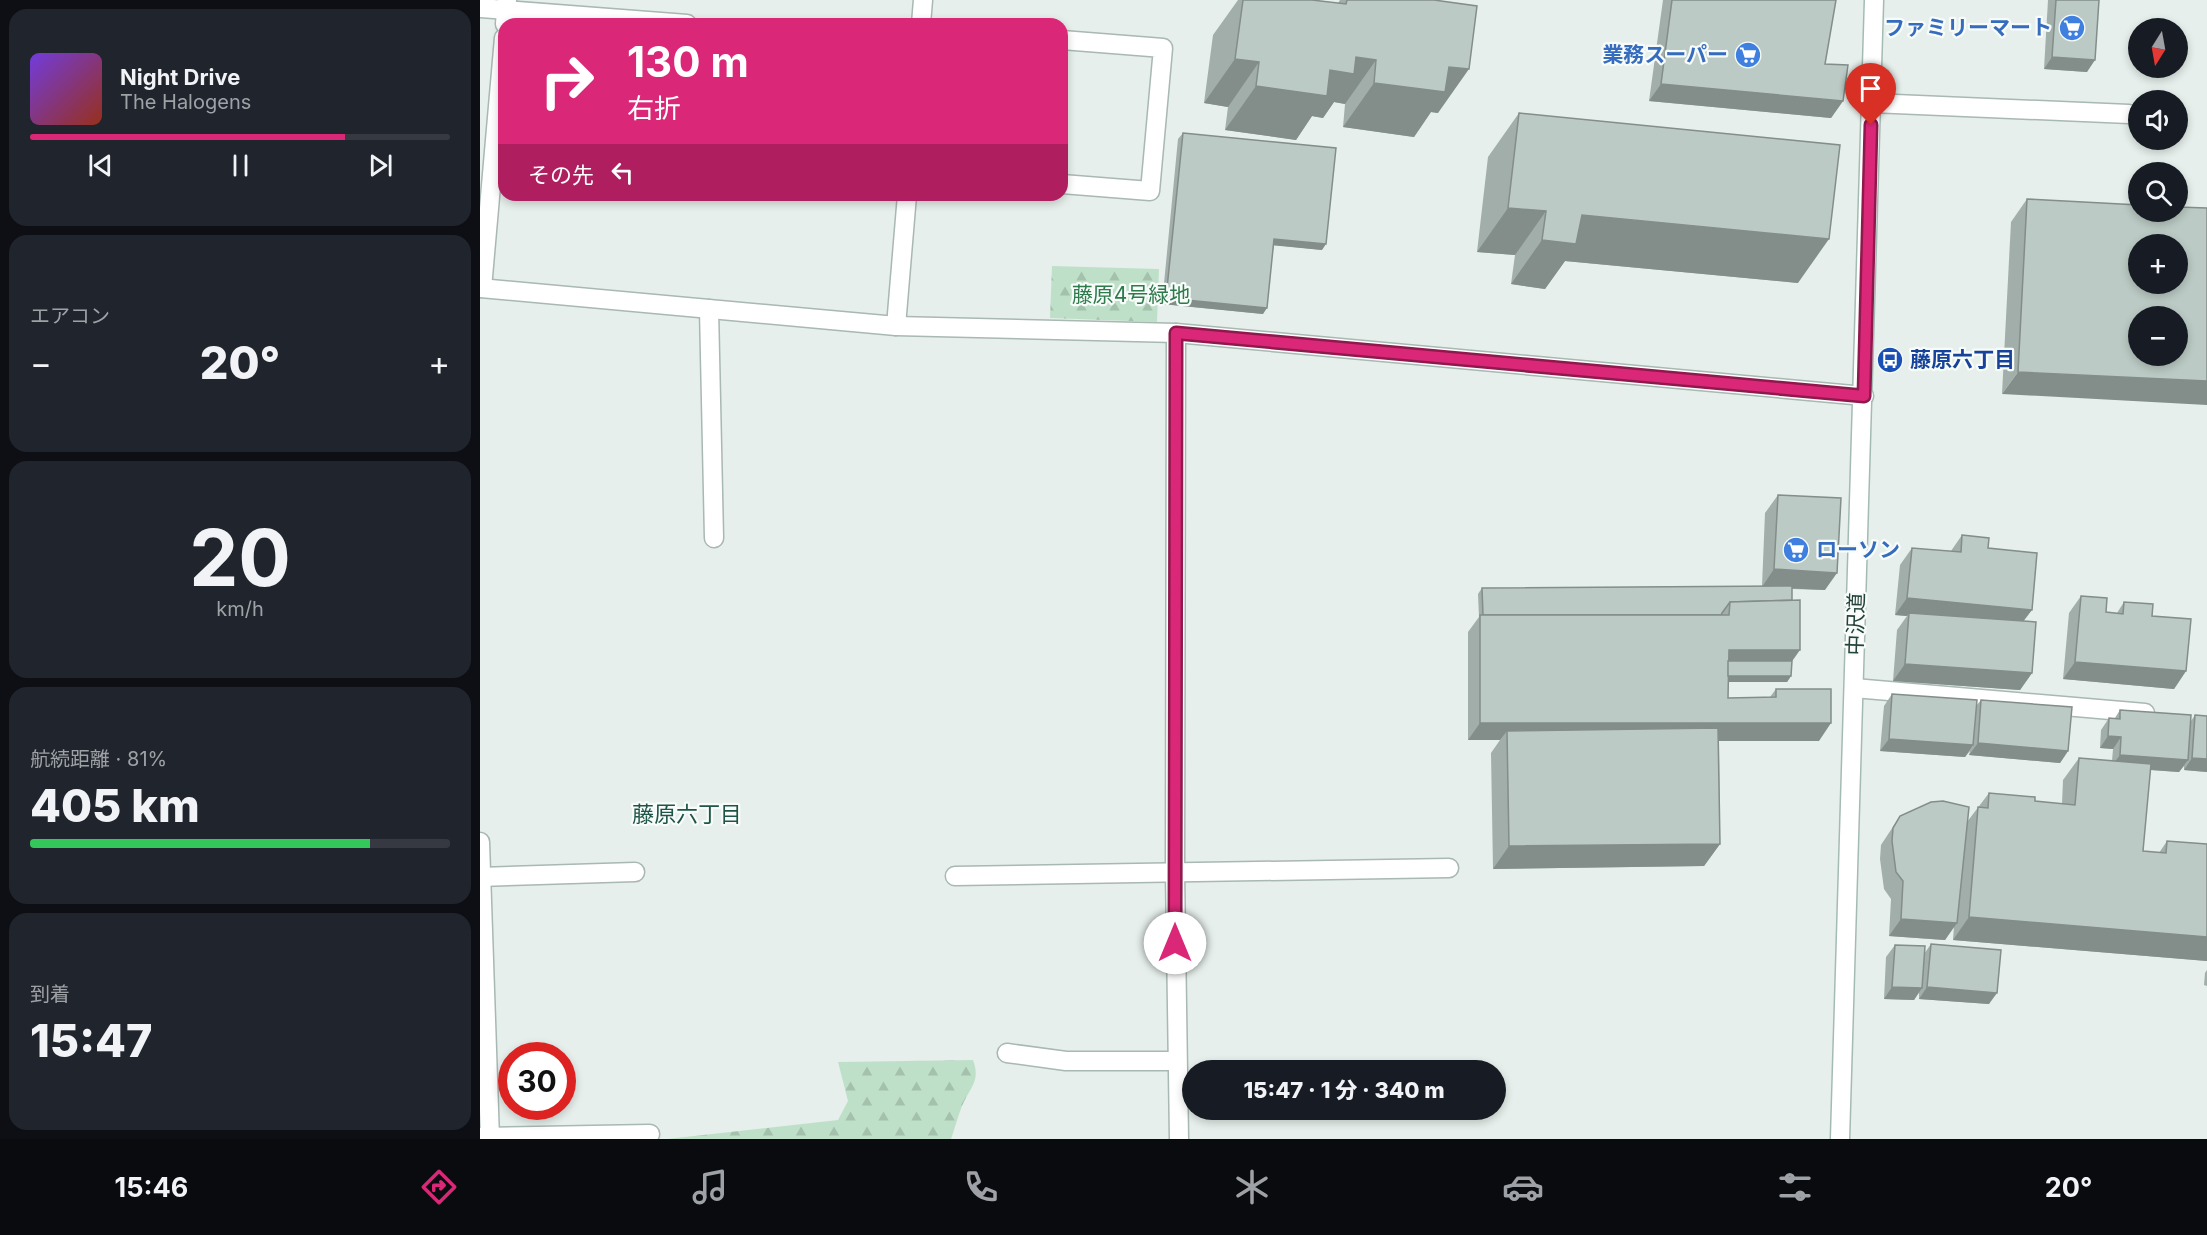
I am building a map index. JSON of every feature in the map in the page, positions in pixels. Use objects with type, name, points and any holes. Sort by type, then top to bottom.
[{"type":"street","points":[[922,18],[923,0]]},
{"type":"street","name":"中沢道","points":[[1840,1139],[1864,396],[1874,0]]},
{"type":"street","points":[[480,8],[603,18]]},
{"type":"street","points":[[1068,40],[1163,48],[1150,191],[1068,184]]},
{"type":"street","points":[[498,92],[481,288],[896,326],[1176,333],[1864,396]]},
{"type":"street","points":[[1872,103],[2128,114]]},
{"type":"street","points":[[896,326],[906,201]]},
{"type":"street","points":[[709,309],[714,538]]},
{"type":"street","points":[[1176,333],[1175,873],[1176,1061],[1179,1139]]},
{"type":"street","points":[[1854,688],[2162,714]]},
{"type":"street","points":[[480,842],[487,1137],[650,1134]]},
{"type":"street","points":[[955,876],[1449,868]]},
{"type":"street","points":[[481,877],[635,872]]},
{"type":"street","points":[[1007,1053],[1066,1061],[1176,1061]]},
{"type":"green space","name":"藤原4号緑地","points":[[1052,266],[1159,269],[1157,322],[1050,318]]},
{"type":"green space","points":[[973,1060],[976,1073],[974,1084],[962,1106],[951,1139],[667,1139],[838,1120],[848,1101],[838,1062]]},
{"type":"building","points":[[1243,0],[1312,0],[1346,4],[1347,0],[1434,0],[1477,6],[1469,69],[1449,67],[1445,92],[1374,83],[1376,60],[1356,57],[1354,74],[1330,70],[1327,96],[1256,86],[1259,62],[1235,59]]},
{"type":"building","points":[[1672,0],[1836,0],[1825,64],[1848,65],[1843,101],[1661,84]]},
{"type":"building","points":[[2056,0],[2099,0],[2095,60],[2052,57]]},
{"type":"building","points":[[1519,113],[1840,145],[1829,239],[1582,215],[1576,244],[1542,240],[1546,211],[1508,208]]},
{"type":"building","points":[[1183,133],[1336,148],[1326,244],[1274,239],[1267,308],[1166,298]]},
{"type":"building","points":[[2027,199],[2128,204],[2128,222],[2188,222],[2188,207],[2207,208],[2207,381],[2018,372]]},
{"type":"building","points":[[1778,495],[1841,498],[1837,573],[1774,569]]},
{"type":"building","points":[[1962,535],[1989,538],[1988,548],[2037,553],[2032,610],[1907,598],[1912,548],[1961,552]]},
{"type":"building","points":[[1792,586],[1792,600],[1730,602],[1721,615],[1483,615],[1482,588]]},
{"type":"building","points":[[2081,596],[2107,598],[2106,612],[2123,614],[2124,602],[2153,604],[2152,616],[2191,619],[2186,671],[2075,662]]},
{"type":"building","points":[[1800,600],[1800,650],[1729,650],[1728,698],[1776,697],[1776,689],[1831,689],[1831,723],[1480,723],[1480,615],[1729,615],[1730,602]]},
{"type":"building","points":[[1909,613],[2036,622],[2032,673],[1905,664]]},
{"type":"building","points":[[1728,661],[1792,661],[1791,676],[1728,676]]},
{"type":"building","points":[[1892,694],[1977,700],[1973,745],[1889,739]]},
{"type":"building","points":[[1981,700],[2072,707],[2068,751],[1978,743]]},
{"type":"building","points":[[2120,710],[2191,715],[2188,760],[2120,755],[2121,737],[2108,736],[2109,718],[2120,719]]},
{"type":"building","points":[[2195,715],[2207,716],[2207,759],[2192,758]]},
{"type":"building","points":[[1718,728],[1720,844],[1509,846],[1507,731]]},
{"type":"building","points":[[2079,758],[2151,764],[2143,851],[2166,853],[2167,841],[2207,844],[2207,937],[1969,917],[1978,807],[1988,808],[1989,793],[2035,797],[2035,801],[2075,805]]},
{"type":"building","points":[[1943,801],[1969,807],[1957,923],[1901,919],[1903,881],[1896,872],[1892,841],[1893,828],[1900,816],[1931,802]]},
{"type":"building","points":[[1931,944],[2001,950],[1997,993],[1927,987]]},
{"type":"building","points":[[1895,945],[1925,946],[1922,988],[1892,987]]},
{"type":"place","name":"ファミリーマート","points":[[2072,28]]},
{"type":"place","name":"業務スーパー","points":[[1748,55]]},
{"type":"place","name":"藤原六丁目","points":[[1890,360]]},
{"type":"place","name":"ローソン","points":[[1796,550]]},
{"type":"district","name":"藤原六丁目","points":[[687,814]]},
{"type":"route","points":[[1175,943],[1176,333],[1864,396],[1871,125]]}]
